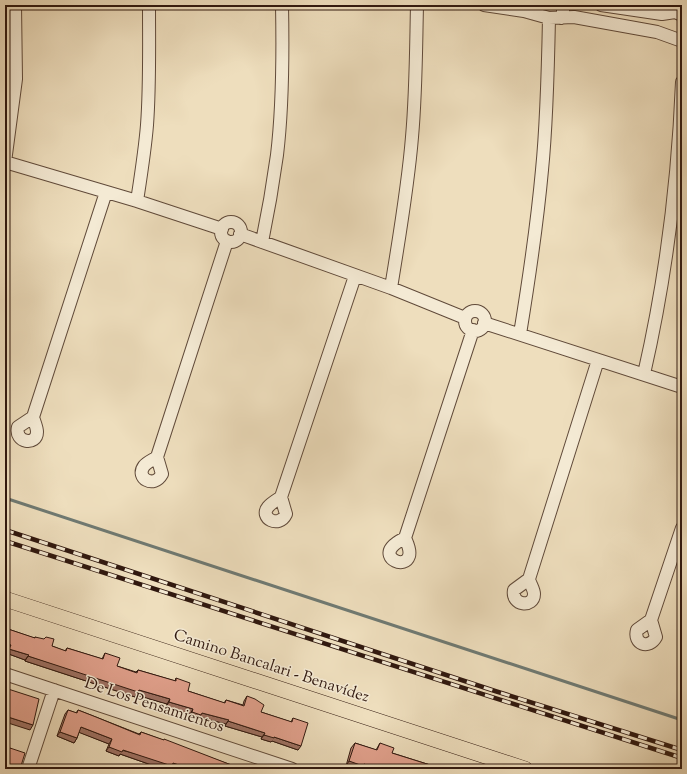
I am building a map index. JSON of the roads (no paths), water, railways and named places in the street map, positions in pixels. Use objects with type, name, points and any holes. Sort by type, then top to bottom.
[{"type":"main road","name":"Camino Bancalari - Benavídez","points":[[5,599],[525,769]]},
{"type":"street","points":[[15,5],[16,79],[5,162],[137,201],[222,229]]},
{"type":"street","points":[[137,201],[144,159],[147,124],[149,91],[149,5]]},
{"type":"street","points":[[262,242],[270,202],[280,122],[283,59],[282,5]]},
{"type":"street","points":[[391,288],[406,194],[412,136],[416,65],[417,5]]},
{"type":"street","points":[[484,5],[530,9],[555,18],[574,17],[657,32],[682,41]]},
{"type":"street","points":[[555,18],[563,13],[563,5]]},
{"type":"street","points":[[601,5],[662,14],[677,11]]},
{"type":"street","points":[[662,14],[659,19],[659,26],[666,36]]},
{"type":"street","points":[[520,334],[534,250],[555,18]]},
{"type":"street","points":[[644,374],[656,321],[667,253],[680,137],[682,82]]},
{"type":"street","points":[[33,416],[106,192]]},
{"type":"street","points":[[228,223],[234,223],[239,226],[240,234],[235,241],[227,241],[222,237],[222,229],[228,223]]},
{"type":"street","points":[[240,234],[391,288],[465,318]]},
{"type":"street","points":[[157,457],[227,241]]},
{"type":"street","points":[[281,497],[355,276]]},
{"type":"street","points":[[472,312],[478,312],[484,318],[484,323],[479,329],[473,330],[466,326],[465,318],[472,312]]},
{"type":"street","points":[[484,323],[682,386]]},
{"type":"street","points":[[405,538],[473,330]]},
{"type":"street","points":[[529,579],[598,360]]},
{"type":"street","points":[[651,620],[682,528]]},
{"type":"street","name":"De Los Pensamientos","points":[[5,674],[292,769]]},
{"type":"street","points":[[28,769],[54,690]]},
{"type":"waterway","points":[[5,498],[682,720]]},
{"type":"railway","points":[[5,530],[495,691],[682,750]]},
{"type":"railway","points":[[5,541],[682,758]]}]
